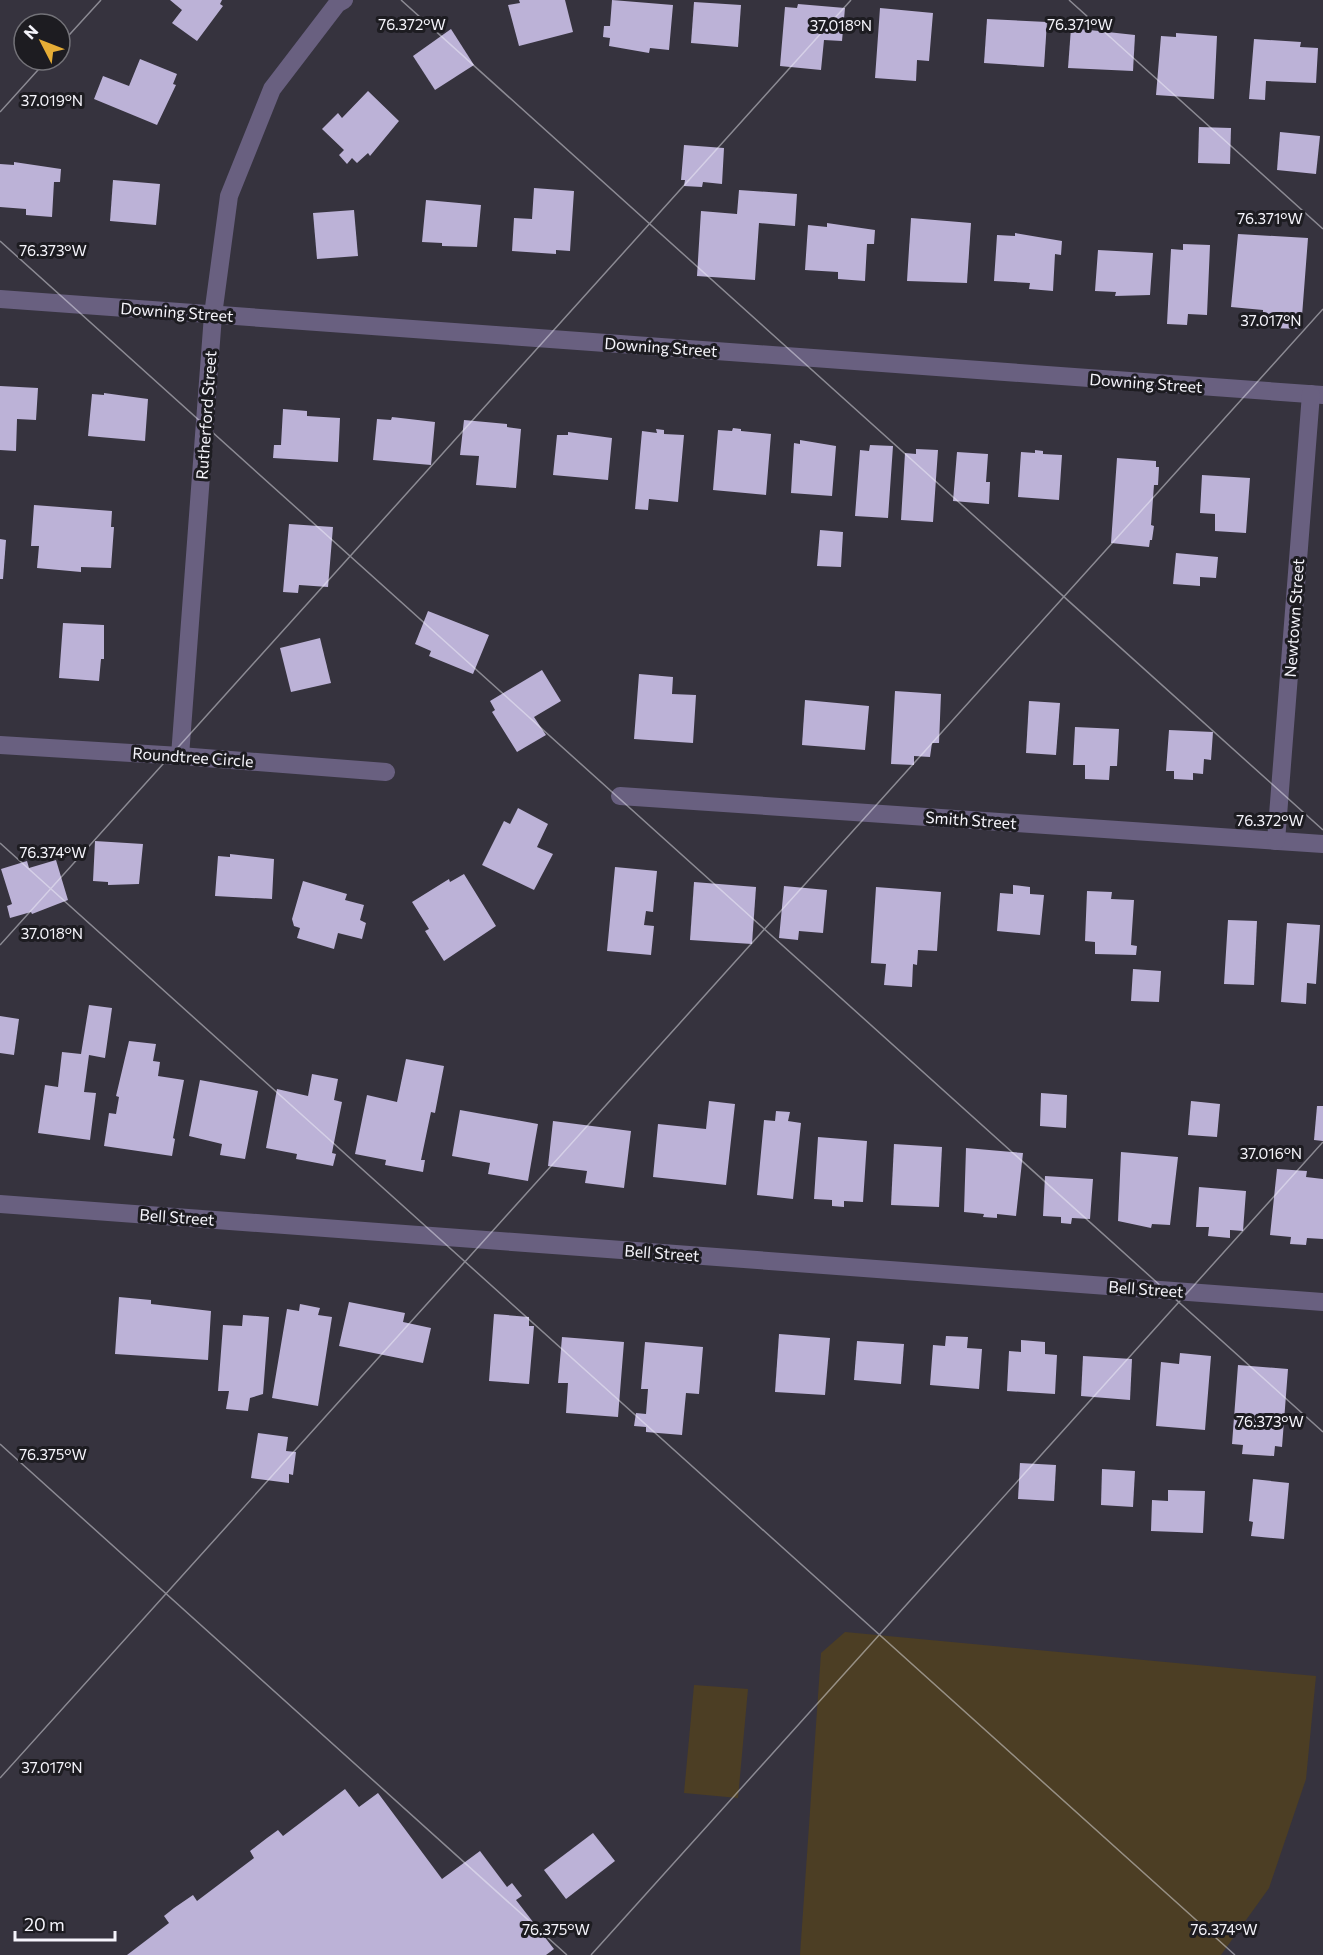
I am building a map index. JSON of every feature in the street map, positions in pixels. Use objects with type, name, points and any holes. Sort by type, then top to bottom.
[{"type":"street","name":"Rutherford Street","points":[[180,756],[213,315],[229,196],[272,89],[337,4],[344,0]]},
{"type":"street","name":"Downing Street","points":[[0,299],[1317,395]]},
{"type":"street","name":"Newtown Street","points":[[1276,841],[1317,395]]},
{"type":"street","name":"Roundtree Circle","points":[[0,746],[180,756],[386,772]]},
{"type":"street","name":"Smith Street","points":[[620,796],[1323,844]]},
{"type":"street","name":"Bell Street","points":[[0,1204],[1323,1302]]},
{"type":"shaded area","points":[[845,1632],[1316,1676],[1306,1779],[1269,1888],[1221,1955],[800,1955],[821,1653]]},
{"type":"shaded area","points":[[694,1685],[748,1689],[738,1798],[684,1793]]},
{"type":"building","points":[[170,0],[222,0],[220,4],[223,6],[197,41],[172,23],[182,10]]},
{"type":"building","points":[[519,0],[565,0],[573,32],[519,46],[508,5],[520,3]]},
{"type":"building","points":[[612,0],[673,5],[669,50],[650,48],[649,53],[609,46],[610,38],[603,37],[604,26],[610,26]]},
{"type":"building","points":[[694,2],[741,5],[738,47],[691,43]]},
{"type":"building","points":[[798,4],[845,8],[842,41],[824,40],[821,70],[780,66],[785,7],[797,8]]},
{"type":"building","points":[[880,8],[933,13],[929,61],[917,60],[916,81],[875,78]]},
{"type":"building","points":[[987,19],[1047,22],[1044,67],[984,63]]},
{"type":"building","points":[[1071,28],[1135,35],[1133,71],[1068,68]]},
{"type":"building","points":[[451,29],[474,65],[435,90],[413,56]]},
{"type":"building","points":[[1176,33],[1217,36],[1214,99],[1156,95],[1161,36],[1176,37]]},
{"type":"building","points":[[1254,39],[1301,42],[1300,47],[1318,48],[1316,83],[1266,81],[1265,100],[1249,99]]},
{"type":"building","points":[[140,59],[177,74],[173,84],[176,85],[157,125],[94,99],[103,76],[129,86]]},
{"type":"building","points":[[368,91],[399,121],[370,156],[368,153],[357,163],[352,158],[347,164],[339,155],[344,150],[322,129],[338,113],[342,118]]},
{"type":"building","points":[[1199,127],[1231,128],[1230,164],[1198,163]]},
{"type":"building","points":[[1280,132],[1320,136],[1316,174],[1277,170]]},
{"type":"building","points":[[684,145],[724,148],[722,184],[703,182],[702,187],[684,186],[685,180],[681,180]]},
{"type":"building","points":[[14,162],[61,169],[60,182],[54,182],[52,217],[26,215],[26,209],[0,207],[0,164],[14,165]]},
{"type":"building","points":[[113,180],[160,184],[156,225],[110,221]]},
{"type":"building","points":[[534,188],[574,191],[570,251],[556,250],[556,254],[512,251],[514,218],[532,219]]},
{"type":"building","points":[[739,190],[797,194],[795,226],[759,223],[755,280],[697,276],[701,211],[737,214]]},
{"type":"building","points":[[426,200],[481,205],[477,247],[442,246],[442,243],[422,242]]},
{"type":"building","points":[[354,210],[358,256],[317,259],[313,213]]},
{"type":"building","points":[[911,218],[971,223],[967,283],[907,281]]},
{"type":"building","points":[[827,223],[875,230],[874,244],[867,244],[865,281],[838,279],[838,272],[805,270],[808,225],[827,227]]},
{"type":"building","points":[[1015,233],[1062,241],[1061,255],[1055,254],[1053,291],[1029,289],[1030,283],[994,281],[997,235],[1015,236]]},
{"type":"building","points":[[1238,234],[1308,238],[1301,329],[1270,328],[1271,318],[1263,318],[1263,310],[1231,307]]},
{"type":"building","points":[[1183,244],[1210,245],[1207,315],[1188,314],[1187,325],[1167,324],[1171,249],[1183,250]]},
{"type":"building","points":[[1098,250],[1153,253],[1150,295],[1115,296],[1116,292],[1095,291]]},
{"type":"building","points":[[0,386],[38,388],[36,420],[17,419],[16,451],[0,450]]},
{"type":"building","points":[[104,393],[148,399],[145,441],[88,436],[92,394],[104,395]]},
{"type":"building","points":[[283,409],[307,411],[307,416],[340,418],[338,462],[273,458],[274,445],[281,445]]},
{"type":"building","points":[[392,417],[435,422],[431,465],[373,460],[377,419],[391,420]]},
{"type":"building","points":[[464,420],[507,424],[507,427],[521,429],[516,488],[476,485],[479,456],[460,455]]},
{"type":"building","points":[[733,428],[771,434],[766,495],[713,490],[718,430],[732,431]]},
{"type":"building","points":[[656,429],[664,430],[664,434],[684,435],[678,502],[649,499],[648,510],[635,509],[642,431],[657,433]]},
{"type":"building","points":[[568,432],[612,438],[608,480],[553,475],[557,435],[568,435]]},
{"type":"building","points":[[800,440],[836,446],[832,496],[791,493],[794,443],[800,444]]},
{"type":"building","points":[[870,445],[893,446],[888,518],[855,516],[860,450],[869,451]]},
{"type":"building","points":[[916,449],[938,450],[933,522],[901,520],[905,453],[916,454]]},
{"type":"building","points":[[1035,450],[1043,451],[1043,454],[1062,455],[1059,500],[1018,497],[1021,452],[1035,453]]},
{"type":"building","points":[[957,452],[988,454],[986,482],[990,482],[989,504],[953,501]]},
{"type":"building","points":[[1117,458],[1156,461],[1156,467],[1159,467],[1158,485],[1154,485],[1151,525],[1154,526],[1149,547],[1111,543]]},
{"type":"building","points":[[1202,475],[1250,478],[1246,533],[1215,531],[1215,514],[1200,513]]},
{"type":"building","points":[[34,505],[112,511],[111,527],[114,527],[111,568],[81,567],[81,572],[37,568],[39,546],[31,546]]},
{"type":"building","points":[[289,524],[333,527],[328,587],[299,585],[298,593],[283,592]]},
{"type":"building","points":[[820,530],[843,532],[841,567],[817,566]]},
{"type":"building","points":[[0,539],[6,540],[3,579],[0,579]]},
{"type":"building","points":[[1176,553],[1218,557],[1216,578],[1200,577],[1200,586],[1173,584]]},
{"type":"building","points":[[428,611],[489,635],[473,674],[429,656],[431,651],[415,644]]},
{"type":"building","points":[[63,623],[104,625],[104,659],[101,659],[99,681],[59,678]]},
{"type":"building","points":[[320,638],[331,683],[291,692],[280,648]]},
{"type":"building","points":[[542,670],[561,701],[534,717],[546,735],[517,752],[492,712],[495,710],[490,701]]},
{"type":"building","points":[[639,674],[673,677],[672,694],[696,695],[693,743],[634,739]]},
{"type":"building","points":[[895,691],[941,694],[939,743],[932,743],[930,757],[914,756],[914,765],[891,764]]},
{"type":"building","points":[[805,700],[869,706],[865,750],[802,745]]},
{"type":"building","points":[[1029,701],[1060,703],[1056,755],[1026,753]]},
{"type":"building","points":[[1075,727],[1119,729],[1117,766],[1110,766],[1109,780],[1085,779],[1085,765],[1073,765]]},
{"type":"building","points":[[1169,730],[1213,732],[1211,760],[1204,759],[1203,774],[1193,773],[1193,780],[1174,779],[1174,771],[1166,771]]},
{"type":"building","points":[[518,808],[548,824],[537,847],[553,854],[534,890],[482,865],[504,821],[510,824]]},
{"type":"building","points":[[95,841],[143,844],[139,884],[108,885],[108,882],[93,881]]},
{"type":"building","points":[[230,854],[274,859],[272,899],[215,896],[218,856],[230,857]]},
{"type":"building","points":[[56,860],[68,900],[32,914],[31,912],[10,918],[7,906],[12,904],[1,869],[27,861],[29,868]]},
{"type":"building","points":[[615,867],[657,871],[653,912],[646,911],[644,925],[654,926],[651,955],[607,951]]},
{"type":"building","points":[[464,874],[496,926],[444,961],[425,931],[429,929],[412,902],[449,879],[450,882]]},
{"type":"building","points":[[303,881],[347,894],[345,900],[364,905],[360,920],[366,923],[362,939],[338,933],[334,949],[297,938],[300,928],[294,926],[292,919]]},
{"type":"building","points":[[694,882],[756,887],[752,944],[690,940]]},
{"type":"building","points":[[1013,885],[1030,887],[1030,894],[1044,895],[1040,935],[997,931],[1000,893],[1013,894]]},
{"type":"building","points":[[784,886],[827,890],[823,933],[799,931],[798,940],[779,938]]},
{"type":"building","points":[[876,887],[941,892],[937,951],[918,950],[917,965],[913,964],[912,987],[884,985],[886,964],[871,963]]},
{"type":"building","points":[[1087,891],[1112,892],[1111,899],[1134,900],[1131,945],[1137,946],[1136,955],[1095,954],[1095,942],[1085,941]]},
{"type":"building","points":[[1228,920],[1257,921],[1254,985],[1224,984]]},
{"type":"building","points":[[1287,923],[1320,925],[1316,984],[1307,983],[1306,1004],[1281,1002]]},
{"type":"building","points":[[1133,969],[1161,971],[1159,1002],[1131,1001]]},
{"type":"building","points":[[89,1005],[112,1008],[105,1058],[89,1055],[84,1092],[96,1093],[90,1140],[38,1133],[45,1085],[58,1087],[62,1052],[81,1054]]},
{"type":"building","points":[[0,1016],[19,1019],[14,1055],[0,1053]]},
{"type":"building","points":[[129,1041],[156,1044],[153,1061],[160,1062],[158,1076],[184,1080],[173,1138],[175,1139],[172,1156],[104,1146],[109,1113],[116,1114],[119,1097],[116,1096]]},
{"type":"building","points":[[406,1059],[444,1066],[435,1113],[431,1112],[421,1160],[425,1160],[423,1172],[385,1165],[386,1160],[355,1154],[367,1095],[397,1102]]},
{"type":"building","points":[[312,1074],[338,1079],[334,1100],[342,1102],[332,1153],[336,1154],[333,1166],[296,1159],[297,1154],[266,1148],[277,1089],[308,1096]]},
{"type":"building","points":[[200,1080],[258,1091],[245,1159],[220,1155],[222,1144],[189,1136]]},
{"type":"building","points":[[1041,1093],[1067,1095],[1066,1128],[1040,1126]]},
{"type":"building","points":[[709,1101],[735,1104],[726,1185],[653,1177],[658,1124],[706,1129]]},
{"type":"building","points":[[1191,1101],[1220,1104],[1217,1137],[1188,1135]]},
{"type":"building","points":[[1317,1106],[1323,1106],[1323,1141],[1314,1140]]},
{"type":"building","points":[[460,1110],[538,1124],[528,1181],[488,1174],[490,1163],[452,1156]]},
{"type":"building","points":[[776,1111],[790,1112],[788,1121],[801,1123],[793,1199],[757,1195],[764,1120],[775,1121]]},
{"type":"building","points":[[553,1121],[631,1131],[624,1188],[585,1183],[587,1171],[548,1166]]},
{"type":"building","points":[[818,1137],[867,1141],[863,1202],[844,1201],[844,1207],[832,1206],[832,1200],[814,1199]]},
{"type":"building","points":[[894,1144],[942,1147],[939,1207],[891,1205]]},
{"type":"building","points":[[966,1148],[1023,1153],[1016,1216],[997,1214],[997,1218],[983,1217],[984,1214],[964,1212]]},
{"type":"building","points":[[1121,1152],[1178,1157],[1170,1225],[1152,1224],[1151,1228],[1118,1221]]},
{"type":"building","points":[[1277,1169],[1307,1171],[1306,1177],[1323,1179],[1323,1239],[1307,1238],[1306,1245],[1290,1244],[1291,1237],[1270,1235]]},
{"type":"building","points":[[1045,1176],[1093,1179],[1090,1219],[1072,1218],[1071,1224],[1061,1223],[1061,1217],[1043,1216]]},
{"type":"building","points":[[1199,1187],[1246,1191],[1243,1231],[1230,1230],[1230,1238],[1208,1236],[1209,1227],[1196,1227]]},
{"type":"building","points":[[119,1297],[151,1300],[151,1304],[211,1311],[208,1360],[115,1354]]},
{"type":"building","points":[[349,1302],[405,1313],[403,1322],[431,1328],[423,1363],[339,1346]]},
{"type":"building","points":[[300,1304],[320,1308],[318,1315],[332,1317],[318,1406],[272,1398],[287,1309],[299,1311]]},
{"type":"building","points":[[494,1314],[529,1317],[529,1326],[534,1326],[529,1384],[489,1381]]},
{"type":"building","points":[[243,1315],[269,1317],[263,1394],[250,1398],[248,1411],[226,1409],[229,1391],[218,1391],[223,1325],[242,1326]]},
{"type":"building","points":[[779,1334],[830,1338],[825,1395],[775,1392]]},
{"type":"building","points":[[946,1336],[968,1337],[967,1348],[982,1349],[979,1389],[930,1385],[933,1345],[945,1346]]},
{"type":"building","points":[[562,1337],[624,1342],[618,1417],[566,1413],[568,1383],[558,1383]]},
{"type":"building","points":[[1021,1340],[1045,1342],[1045,1354],[1057,1355],[1055,1394],[1007,1391],[1009,1351],[1021,1352]]},
{"type":"building","points":[[857,1341],[904,1344],[901,1384],[854,1380]]},
{"type":"building","points":[[645,1342],[703,1347],[699,1394],[686,1393],[682,1435],[646,1432],[646,1427],[634,1426],[636,1413],[646,1414],[648,1389],[641,1389]]},
{"type":"building","points":[[1180,1353],[1211,1356],[1205,1430],[1156,1426],[1161,1362],[1179,1364]]},
{"type":"building","points":[[1083,1356],[1132,1359],[1130,1400],[1081,1396]]},
{"type":"building","points":[[1238,1365],[1288,1369],[1282,1447],[1275,1446],[1274,1456],[1242,1454],[1243,1445],[1232,1444]]},
{"type":"building","points":[[258,1433],[288,1437],[286,1451],[296,1452],[293,1475],[289,1474],[289,1483],[251,1478]]},
{"type":"building","points":[[1020,1463],[1056,1465],[1054,1501],[1018,1499]]},
{"type":"building","points":[[1102,1469],[1135,1471],[1133,1507],[1101,1505]]},
{"type":"building","points":[[1253,1479],[1289,1483],[1284,1539],[1251,1536],[1253,1522],[1249,1521]]},
{"type":"building","points":[[1168,1490],[1205,1491],[1203,1533],[1151,1531],[1152,1500],[1168,1501]]},
{"type":"building","points":[[345,1789],[359,1807],[378,1793],[442,1879],[480,1851],[507,1887],[512,1883],[522,1896],[516,1900],[554,1949],[546,1955],[127,1955],[169,1923],[164,1916],[174,1908],[193,1895],[197,1901],[254,1858],[250,1851],[267,1838],[278,1830],[283,1836]]},
{"type":"building","points":[[593,1833],[615,1861],[566,1899],[544,1870]]}]
